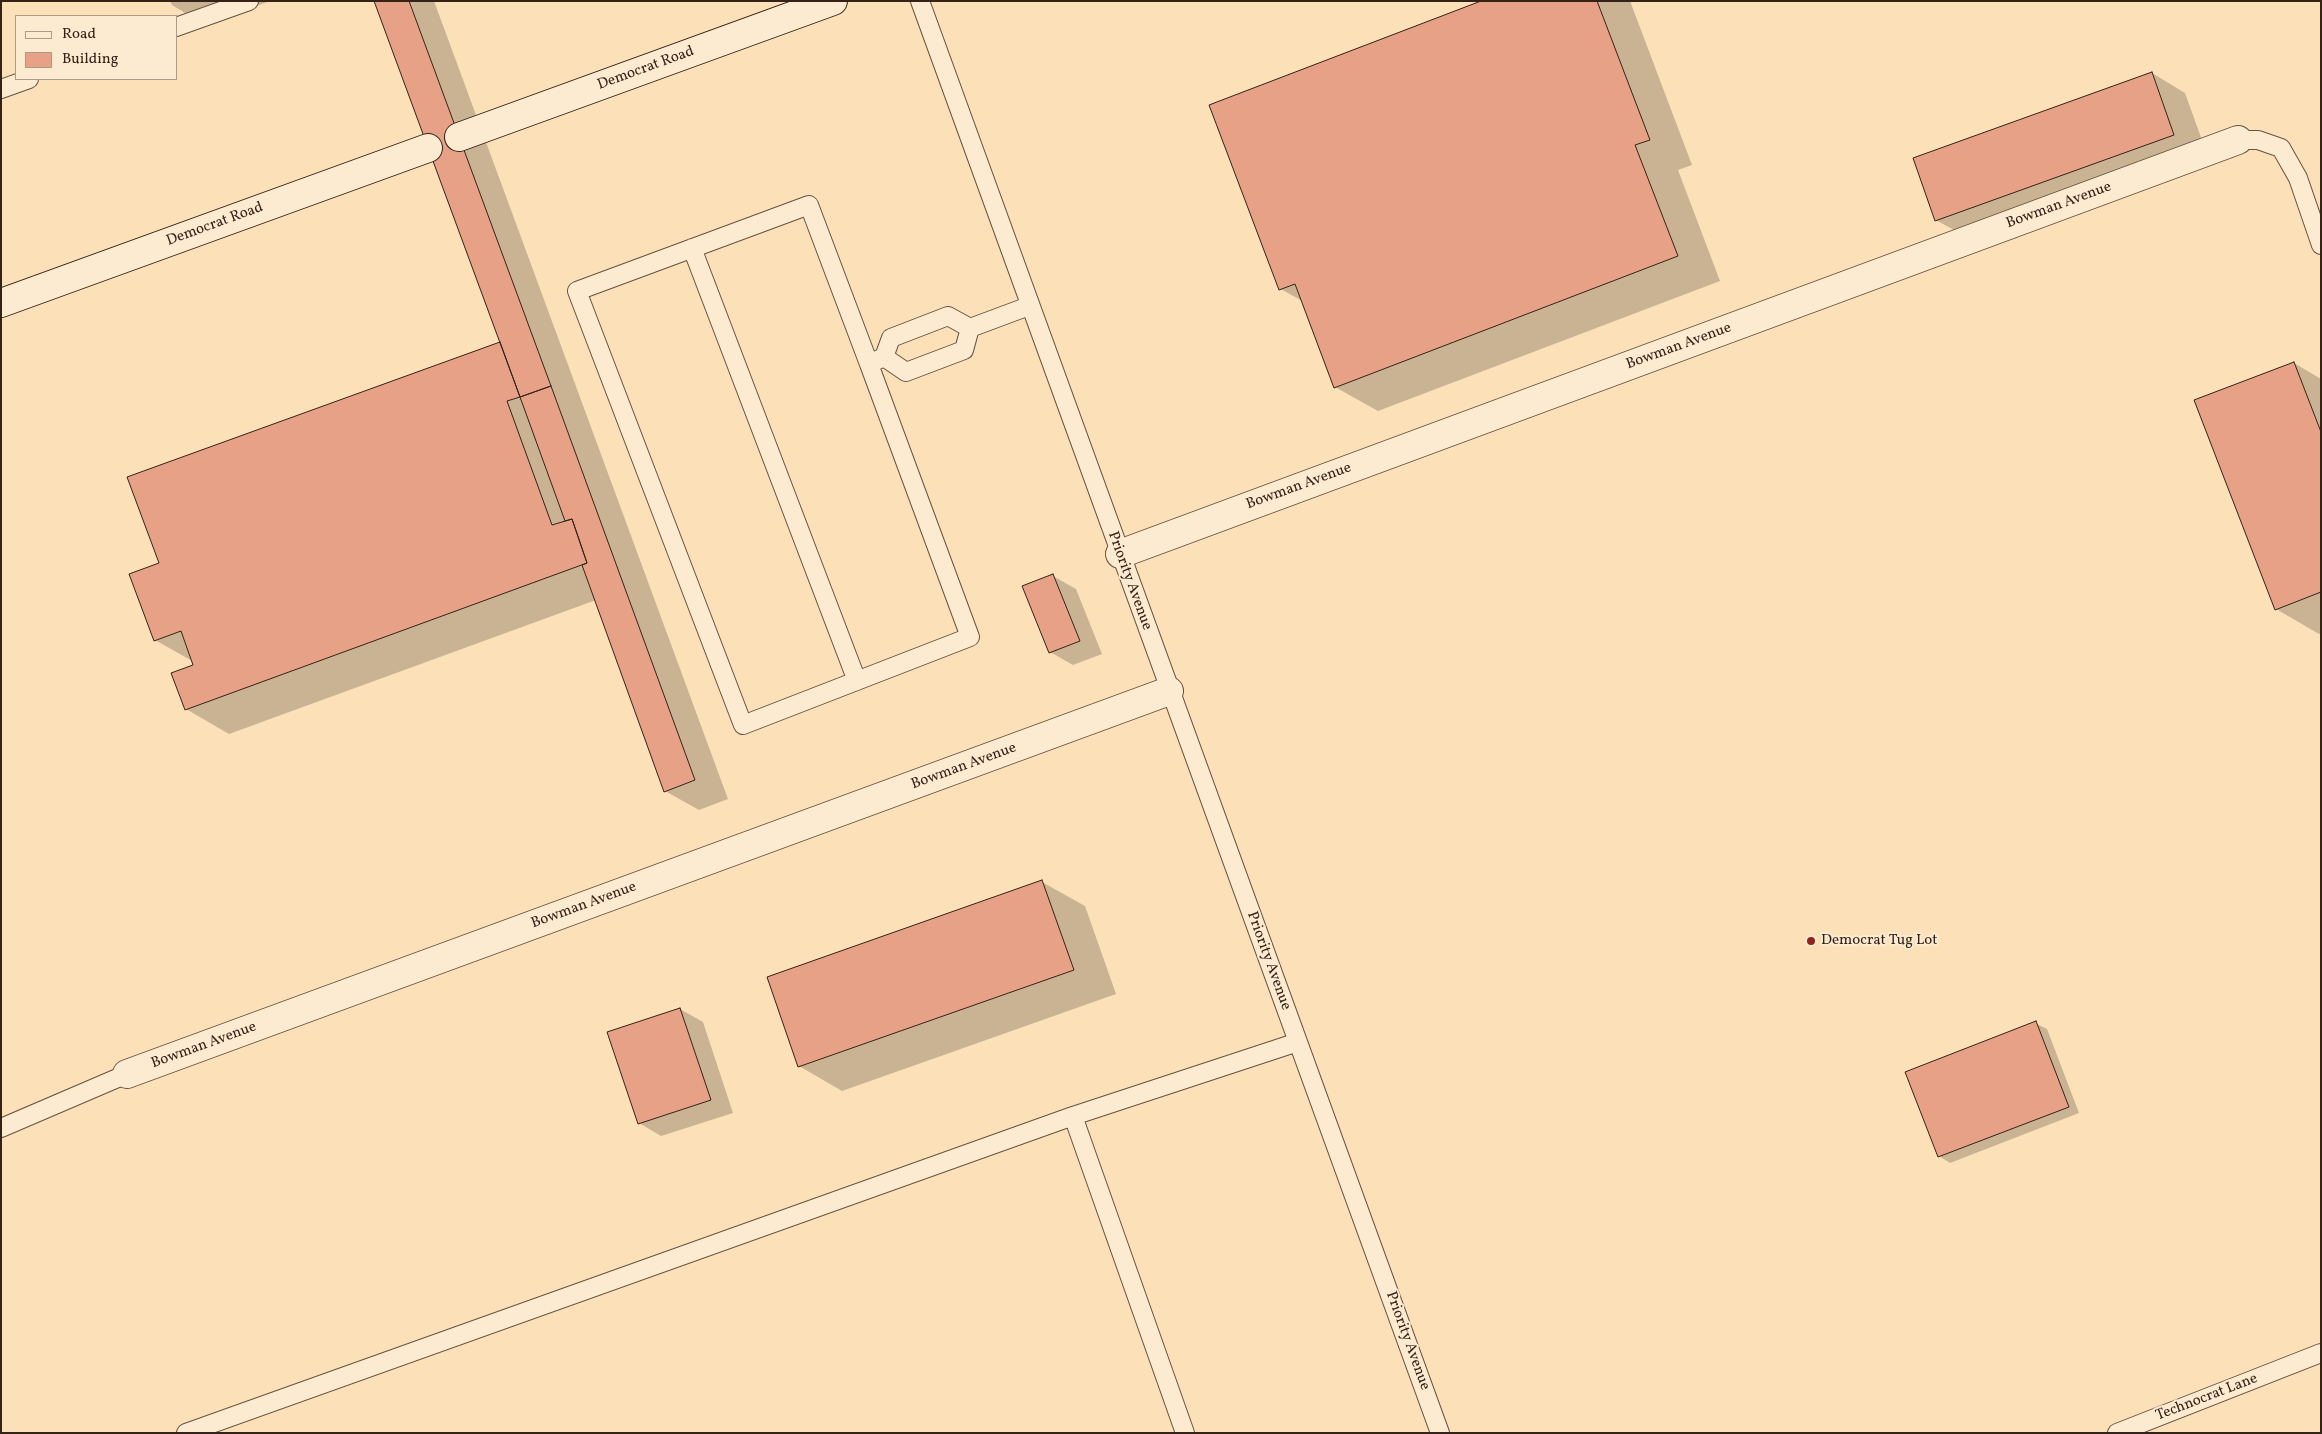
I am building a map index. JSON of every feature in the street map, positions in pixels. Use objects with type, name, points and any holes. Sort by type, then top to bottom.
[{"type":"street","name":"Democrat Road","points":[[459,137],[832,1]]},
{"type":"street","name":"Bowman Avenue","points":[[1120,554],[2238,140]]},
{"type":"street","name":"Democrat Road","points":[[1,303],[428,148]]},
{"type":"street","name":"Bowman Avenue","points":[[127,1074],[1169,691]]},
{"type":"lane","points":[[178,26],[250,1]]},
{"type":"lane","name":"Priority Avenue","points":[[920,1],[1029,306],[1440,1433]]},
{"type":"lane","points":[[1,89],[26,80]]},
{"type":"lane","points":[[2238,140],[2258,140],[2281,148],[2298,178],[2321,245]]},
{"type":"lane","points":[[809,204],[877,361],[970,638],[742,725],[577,291],[809,204]]},
{"type":"lane","points":[[692,248],[857,681]]},
{"type":"lane","points":[[877,361],[891,338],[948,316],[970,328],[1029,306]]},
{"type":"lane","points":[[877,361],[906,372],[964,350],[970,328]]},
{"type":"lane","points":[[186,1433],[1073,1116],[1298,1042]]},
{"type":"lane","name":"Bowman Avenue","points":[[1,1128],[127,1074]]},
{"type":"lane","points":[[1073,1116],[1185,1433]]},
{"type":"lane","name":"Technocrat Lane","points":[[2117,1433],[2321,1353]]},
{"type":"building","points":[[374,1],[409,1],[551,386],[520,397]]},
{"type":"building","points":[[1481,1],[1597,1],[1650,140],[1635,145],[1678,256],[1334,388],[1295,284],[1279,290],[1209,105]]},
{"type":"building","points":[[2152,72],[2174,135],[1935,221],[1913,158]]},
{"type":"building","points":[[500,342],[520,397],[507,401],[552,525],[572,519],[587,563],[185,710],[171,673],[193,665],[181,631],[154,641],[129,574],[159,563],[127,477]]},
{"type":"building","points":[[2294,362],[2321,432],[2321,592],[2275,610],[2194,400]]},
{"type":"building","points":[[551,386],[695,780],[664,792],[582,565],[587,563],[572,519],[565,521],[520,397]]},
{"type":"building","points":[[1053,574],[1080,641],[1049,653],[1022,586]]},
{"type":"building","points":[[1042,880],[1074,970],[798,1067],[767,977]]},
{"type":"building","points":[[680,1008],[711,1100],[638,1124],[607,1032]]},
{"type":"building","points":[[2036,1021],[2069,1107],[1938,1157],[1905,1072]]},
{"type":"place","name":"Democrat Tug Lot","points":[[1811,941]]}]
